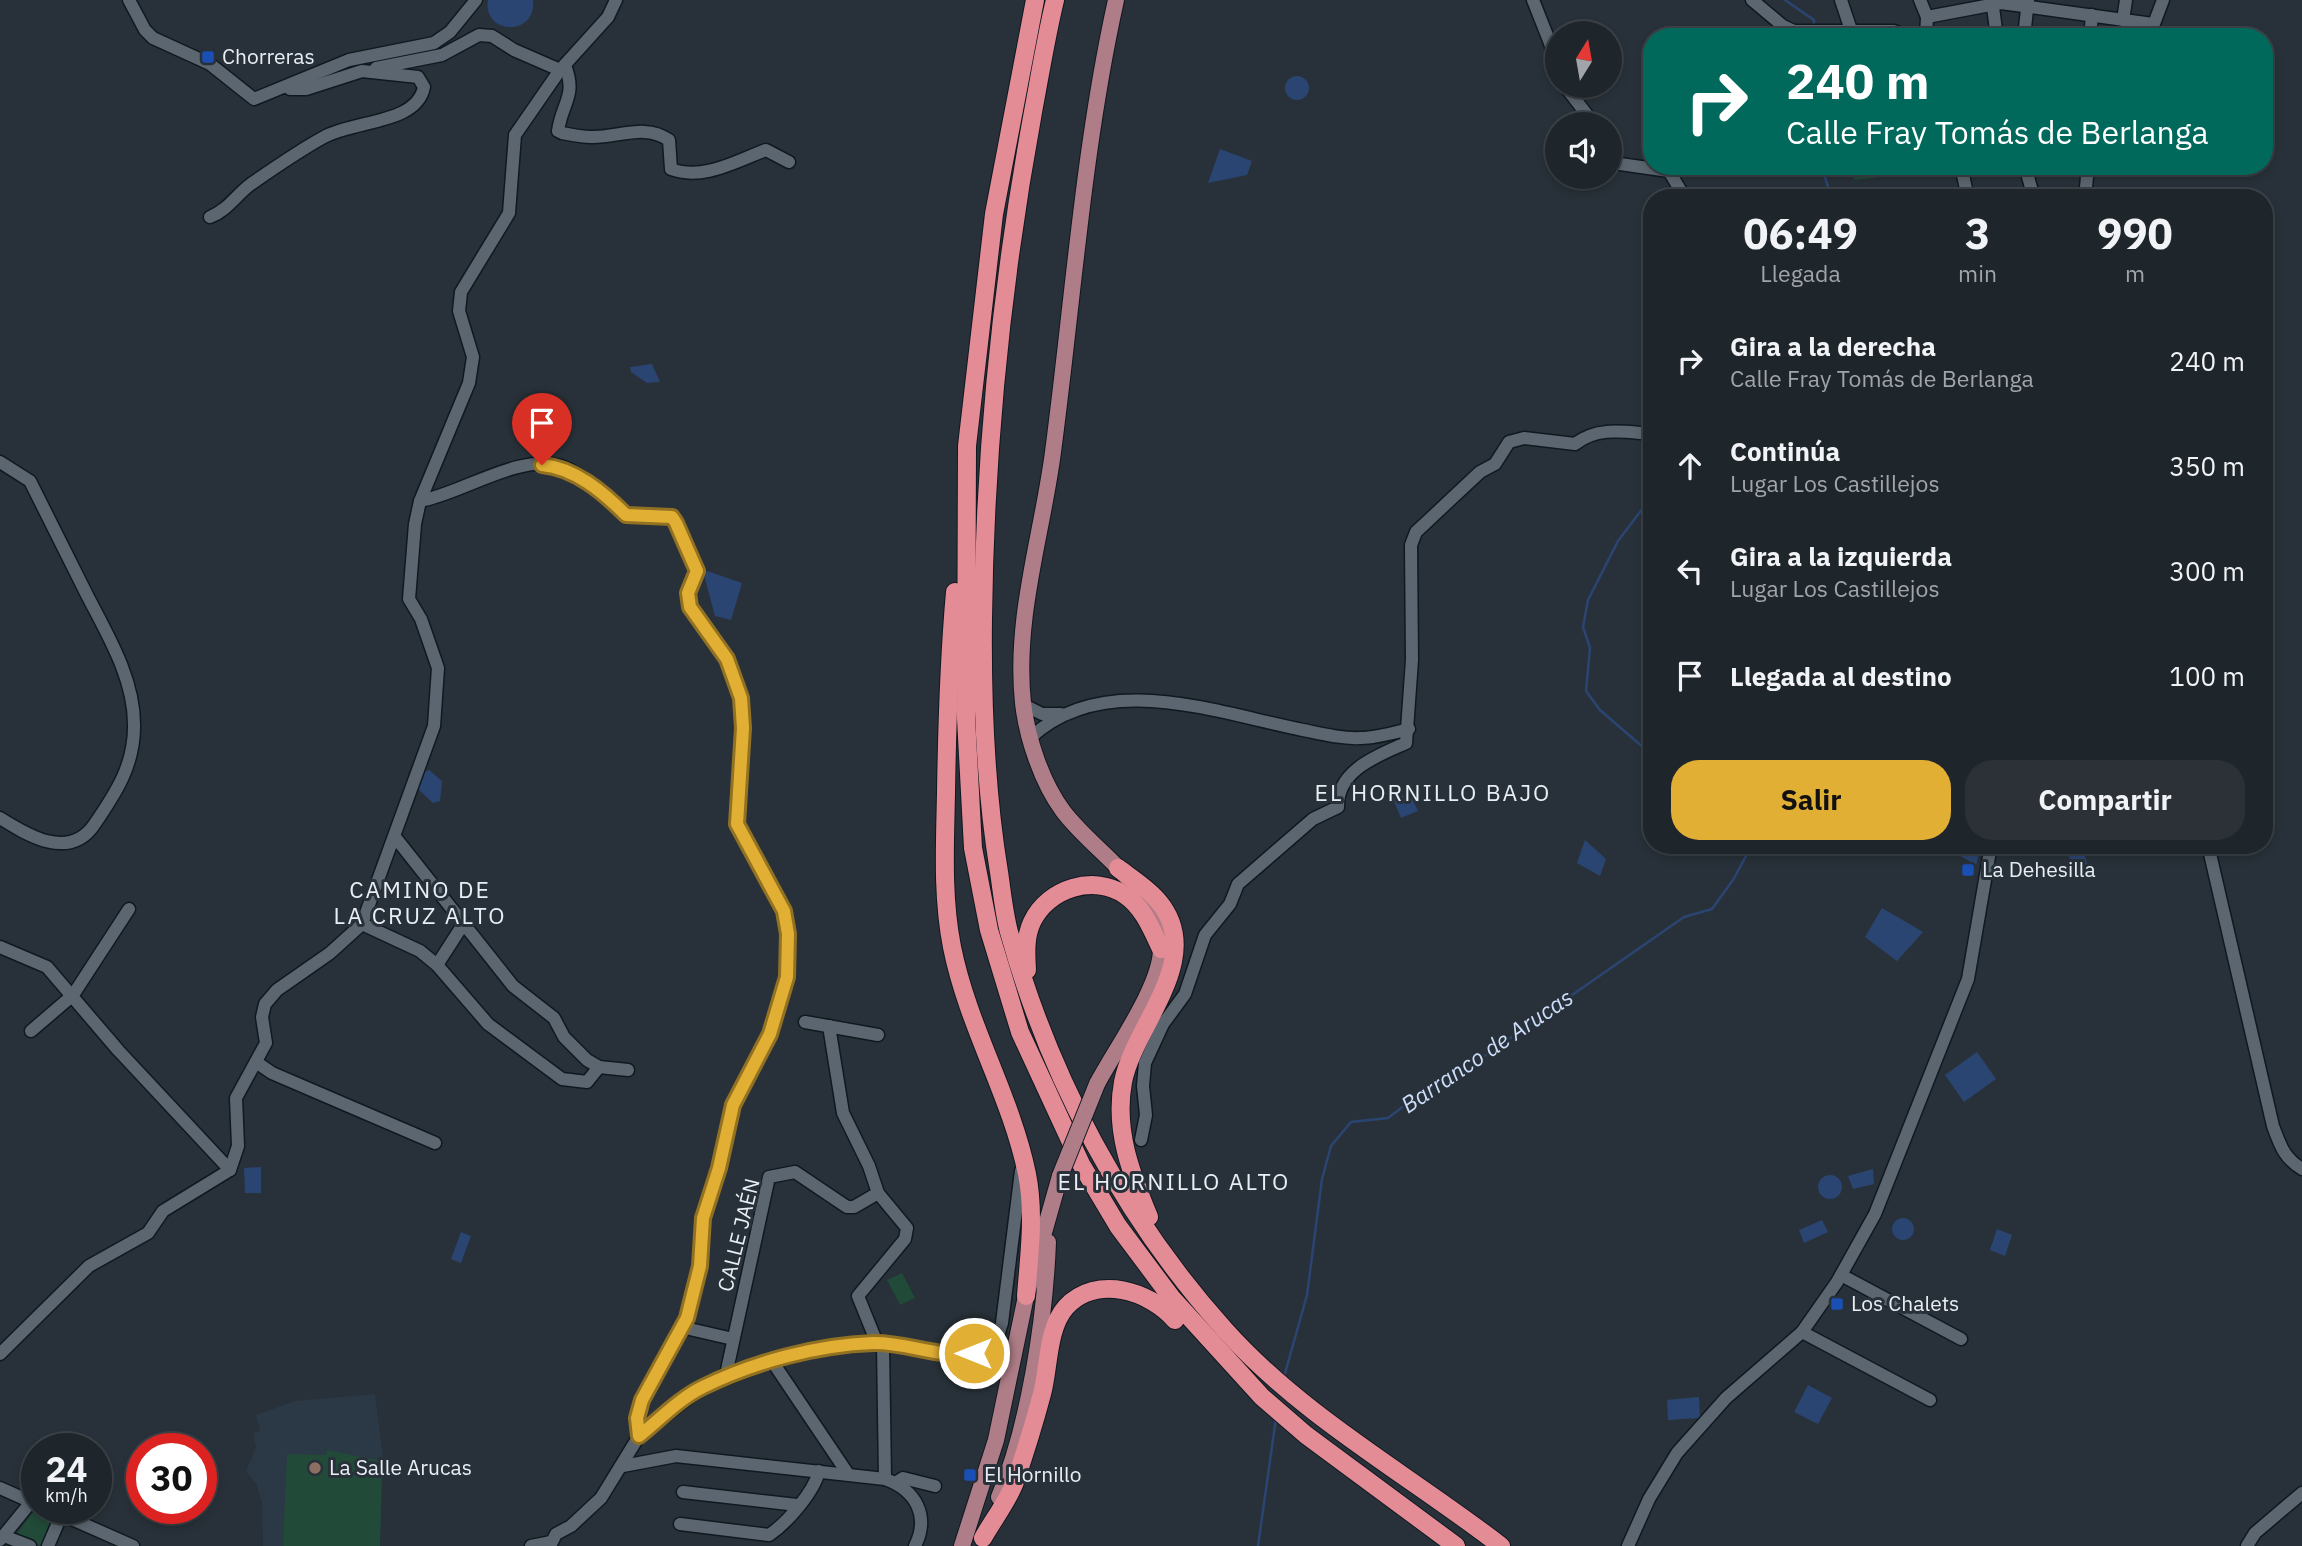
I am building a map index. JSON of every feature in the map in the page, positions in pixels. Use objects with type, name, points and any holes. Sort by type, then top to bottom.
[{"type":"highway","points":[[1035,0],[994,214],[967,446],[966,718],[973,848],[989,930],[1020,1032],[1081,1164],[1118,1226],[1186,1324]]},
{"type":"highway","points":[[1055,0],[1014,217],[1002,305],[984,551],[982,685],[987,799],[1008,928],[1053,1064],[1097,1149],[1197,1296],[1226,1331],[1269,1374],[1320,1417],[1501,1546]]},
{"type":"highway","points":[[965,491],[949,661],[944,880],[951,944],[962,996],[1022,1150],[1031,1213],[1026,1296]]},
{"type":"highway","points":[[1118,868],[1158,900],[1166,911],[1175,942],[1168,979],[1129,1061],[1122,1104],[1121,1126],[1126,1156],[1161,1246]]},
{"type":"highway","points":[[1030,998],[1026,952],[1030,929],[1041,908],[1066,889],[1096,885],[1125,895],[1148,921],[1161,949]]},
{"type":"highway","points":[[981,1542],[1013,1486],[1042,1391],[1055,1328],[1066,1307],[1088,1294],[1113,1289],[1137,1292],[1161,1304],[1186,1324],[1262,1397],[1364,1479],[1456,1546]]},
{"type":"main road","points":[[962,1546],[996,1440],[1026,1296],[1060,1176],[1097,1084],[1147,995],[1161,949],[1156,919],[1142,895],[1061,809],[1031,738],[1024,705],[1020,655],[1024,608],[1048,486],[1090,141],[1116,0]]},
{"type":"main road","points":[[981,1542],[1006,1482],[1033,1364],[1047,1267],[1049,1215]]},
{"type":"street","points":[[129,0],[145,30],[153,38],[210,64],[244,94],[254,99],[284,89],[349,60],[434,43],[450,32],[476,0]]},
{"type":"street","points":[[0,1354],[89,1266],[148,1233],[163,1211],[230,1170],[238,1146],[236,1098],[266,1043],[262,1017],[265,1004],[277,990],[330,953],[362,924],[434,726],[439,690],[438,668],[421,619],[409,599],[415,524],[420,501],[469,383],[473,357],[459,311],[461,292],[509,213],[516,135],[562,67],[608,18],[616,0]]},
{"type":"street","points":[[1533,0],[1545,30]]},
{"type":"street","points":[[1752,0],[1783,26],[1789,28]]},
{"type":"street","points":[[1841,0],[1850,28]]},
{"type":"street","points":[[1920,0],[1927,17],[1926,28]]},
{"type":"street","points":[[2123,20],[2126,0]]},
{"type":"street","points":[[2152,28],[2160,17],[2163,0]]},
{"type":"street","points":[[1927,17],[1993,3],[2028,3],[2123,20],[2145,28]]},
{"type":"street","points":[[1993,3],[1996,28]]},
{"type":"street","points":[[2025,28],[2028,3]]},
{"type":"street","points":[[2091,28],[2092,15]]},
{"type":"street","points":[[284,89],[306,89],[362,71],[442,55],[479,35],[492,36],[514,50],[562,67],[571,91],[559,123],[558,131],[562,133],[592,137],[627,132],[659,134],[669,140],[671,169],[685,174],[737,163],[766,150],[789,162]]},
{"type":"street","points":[[210,217],[223,212],[250,185],[324,137],[357,123],[401,115],[413,109],[422,98],[424,87],[418,77],[362,71]]},
{"type":"street","points":[[1574,98],[1585,112]]},
{"type":"street","points":[[1622,164],[1643,167]]},
{"type":"street","points":[[1141,1140],[1146,1115],[1143,1086],[1145,1063],[1163,1024],[1185,994],[1205,935],[1230,904],[1238,884],[1313,819],[1338,807],[1337,793],[1344,780],[1373,757],[1406,743],[1412,660],[1411,545],[1416,532],[1480,472],[1495,464],[1509,442],[1524,438],[1575,444],[1588,434],[1605,431],[1643,433]]},
{"type":"street","points":[[0,462],[30,481],[127,680],[134,723],[130,759],[121,785],[90,830],[71,841],[51,844],[30,837],[0,818]]},
{"type":"street","points":[[420,501],[436,498],[512,469],[542,465],[562,466],[607,496],[626,515],[672,517],[697,571],[688,593],[690,607],[727,659],[741,698],[743,728],[737,824],[784,911],[788,934],[787,977],[770,1034],[733,1105],[719,1168],[703,1218],[700,1266],[687,1318],[642,1400],[637,1418],[639,1436]]},
{"type":"street","points":[[1024,705],[1042,714],[1061,714],[1088,707],[1134,701],[1182,703],[1333,736],[1361,738],[1409,729]]},
{"type":"street","points":[[1031,738],[1061,714]]},
{"type":"street","points":[[395,837],[513,986],[554,1018],[565,1037],[587,1060],[599,1067],[628,1070]]},
{"type":"street","points":[[1628,1545],[1649,1499],[1678,1453],[1726,1398],[1802,1332],[1841,1275],[1875,1214],[1968,979],[1989,854]]},
{"type":"street","points":[[2210,854],[2273,1126],[2281,1149],[2290,1162],[2302,1169]]},
{"type":"street","points":[[30,1031],[73,995],[129,909]]},
{"type":"street","points":[[437,965],[464,923]]},
{"type":"street","points":[[362,924],[420,951],[437,965],[488,1024],[562,1079],[587,1082],[599,1067]]},
{"type":"street","points":[[0,947],[29,957],[47,967],[118,1050],[230,1170]]},
{"type":"street","points":[[805,1022],[878,1035]]},
{"type":"street","points":[[829,1026],[843,1113],[869,1166],[878,1193],[907,1228],[905,1239],[858,1296],[880,1344],[890,1481]]},
{"type":"street","points":[[256,1062],[272,1073],[435,1143]]},
{"type":"street","points":[[531,1546],[550,1544],[601,1497],[623,1466],[639,1436],[701,1388],[772,1361],[828,1348],[880,1344],[960,1355],[988,1350],[995,1345],[1002,1323],[1020,1200],[1022,1150]]},
{"type":"street","name":"CALLE JAÉN","points":[[725,1378],[769,1177],[794,1172],[847,1206],[854,1206],[878,1193]]},
{"type":"street","points":[[1841,1275],[1961,1339]]},
{"type":"street","points":[[681,1327],[733,1339]]},
{"type":"street","points":[[1802,1332],[1930,1400]]},
{"type":"street","points":[[772,1361],[848,1475]]},
{"type":"street","points":[[623,1466],[676,1456],[890,1481],[903,1478],[935,1486]]},
{"type":"street","points":[[680,1524],[769,1535],[778,1529],[825,1472],[840,1463]]},
{"type":"street","points":[[890,1481],[913,1497],[920,1509],[922,1525],[915,1546]]},
{"type":"street","points":[[0,1488],[21,1497]]},
{"type":"street","points":[[683,1492],[797,1505]]},
{"type":"street","points":[[2247,1546],[2255,1533],[2302,1493]]},
{"type":"street","points":[[21,1517],[2,1538],[30,1546]]},
{"type":"street","points":[[48,1546],[57,1524]]},
{"type":"street","points":[[89,1524],[133,1546]]},
{"type":"shaded area","name":"La Salle Arucas","points":[[375,1394],[383,1458],[380,1546],[263,1546],[262,1504],[257,1485],[246,1471],[256,1448],[253,1433],[260,1431],[256,1415],[295,1401]]},
{"type":"green space","points":[[1853,175],[1899,175],[1854,180]]},
{"type":"green space","points":[[902,1273],[915,1298],[900,1305],[887,1280]]},
{"type":"green space","points":[[327,1450],[382,1461],[380,1546],[283,1546],[287,1454],[326,1455]]},
{"type":"green space","points":[[24,1524],[53,1524],[46,1543],[37,1546],[16,1535]]},
{"type":"water","points":[[488,0],[533,0],[532,12],[527,21],[519,25],[501,25],[493,20],[488,12]]},
{"type":"water","points":[[1297,76],[1308,83],[1309,88],[1302,99],[1297,100],[1286,93],[1285,88],[1292,77]]},
{"type":"water","points":[[1220,149],[1252,161],[1247,175],[1208,183]]},
{"type":"water","points":[[652,364],[660,382],[647,383],[631,372],[630,367]]},
{"type":"water","points":[[707,571],[742,583],[731,620],[715,616],[704,575]]},
{"type":"water","points":[[429,770],[442,781],[440,801],[433,803],[418,789],[424,772]]},
{"type":"water","points":[[1410,793],[1418,811],[1401,818],[1393,799]]},
{"type":"water","points":[[1585,840],[1606,859],[1600,876],[1577,863]]},
{"type":"water","points":[[1957,854],[1979,854],[1976,865]]},
{"type":"water","points":[[2068,854],[2084,854],[2090,874],[2075,878]]},
{"type":"water","points":[[1882,908],[1923,932],[1897,961],[1865,937]]},
{"type":"water","points":[[1977,1052],[1996,1079],[1964,1102],[1945,1075]]},
{"type":"water","points":[[261,1167],[261,1193],[245,1193],[244,1168]]},
{"type":"water","points":[[1873,1169],[1874,1184],[1853,1189],[1848,1176]]},
{"type":"water","points":[[1830,1175],[1841,1182],[1842,1187],[1835,1198],[1830,1199],[1819,1192],[1818,1187],[1825,1176]]},
{"type":"water","points":[[1903,1218],[1911,1221],[1914,1229],[1911,1237],[1903,1240],[1895,1237],[1892,1229],[1895,1221]]},
{"type":"water","points":[[1822,1220],[1828,1232],[1804,1243],[1799,1230]]},
{"type":"water","points":[[1997,1229],[2012,1235],[2005,1256],[1990,1250]]},
{"type":"water","points":[[461,1232],[471,1236],[461,1263],[451,1259]]},
{"type":"water","points":[[1808,1385],[1832,1398],[1818,1424],[1794,1412]]},
{"type":"water","points":[[1699,1397],[1700,1418],[1668,1420],[1667,1400]]},
{"type":"waterway","name":"Barranco de Arucas","points":[[1785,0],[1814,20],[1814,26]]},
{"type":"waterway","name":"Barranco de Arucas","points":[[1824,175],[1829,189]]},
{"type":"waterway","name":"Barranco de Arucas","points":[[1643,508],[1618,541],[1588,600],[1583,627],[1590,648],[1586,691],[1600,710],[1643,747]]},
{"type":"waterway","name":"Barranco de Arucas","points":[[1284,1377],[1307,1295],[1322,1179],[1331,1146],[1351,1122],[1388,1118],[1433,1084],[1463,1071],[1684,917],[1712,909],[1747,854]]},
{"type":"waterway","name":"Barranco de Arucas","points":[[1258,1546],[1276,1418]]},
{"type":"place","name":"Chorreras","points":[[208,57]]},
{"type":"place","name":"La Dehesilla","points":[[1968,870]]},
{"type":"place","name":"Los Chalets","points":[[1837,1304]]},
{"type":"place","name":"La Salle Arucas","points":[[315,1468]]},
{"type":"place","name":"El Hornillo","points":[[970,1475]]},
{"type":"district","name":"EL HORNILLO BAJO","points":[[1433,793]]},
{"type":"district","name":"CAMINO DE LA CRUZ ALTO","points":[[420,903]]},
{"type":"district","name":"EL HORNILLO ALTO","points":[[1174,1182]]},
{"type":"route","points":[[542,465],[562,466],[607,496],[626,515],[641,518],[672,517],[676,523],[697,571],[688,593],[690,607],[727,659],[741,698],[743,728],[737,824],[784,911],[788,934],[787,977],[770,1034],[733,1105],[719,1168],[703,1218],[700,1266],[687,1318],[642,1400],[637,1418],[639,1436],[701,1388],[772,1361],[828,1348],[877,1343],[960,1355],[974,1353]]}]
